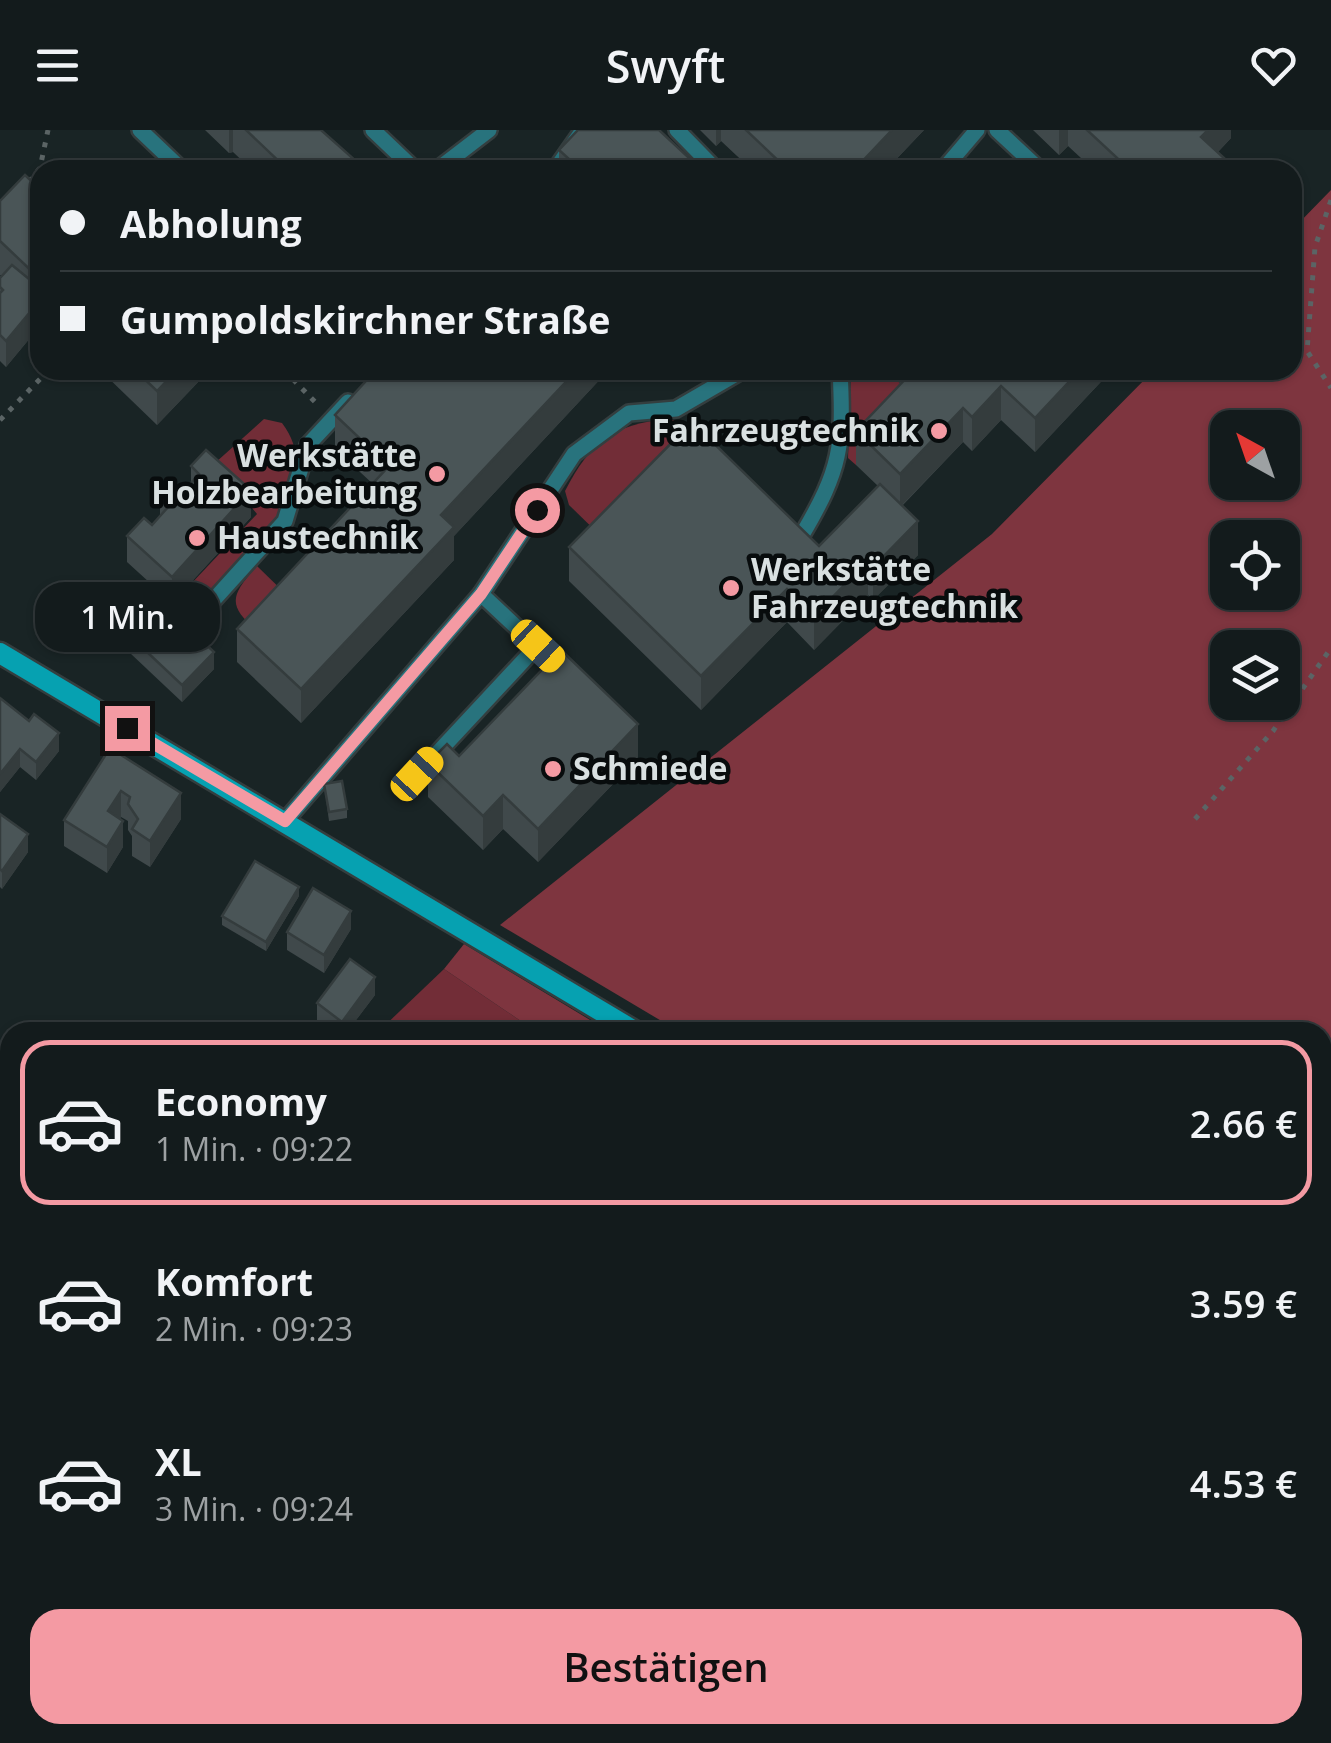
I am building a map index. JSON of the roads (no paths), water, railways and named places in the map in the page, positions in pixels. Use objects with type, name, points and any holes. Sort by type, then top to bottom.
[{"type":"main road","points":[[0,654],[619,1022]]},
{"type":"lane","points":[[140,130],[172,160]]},
{"type":"lane","points":[[373,130],[405,160]]},
{"type":"lane","points":[[451,160],[489,130]]},
{"type":"lane","points":[[562,160],[583,130]]},
{"type":"lane","points":[[677,130],[706,160]]},
{"type":"lane","points":[[951,160],[977,130]]},
{"type":"lane","points":[[997,130],[1029,160]]},
{"type":"lane","points":[[285,821],[481,594],[574,454],[628,413],[676,409],[726,380]]},
{"type":"lane","points":[[802,535],[833,482],[842,424],[840,380]]},
{"type":"lane","points":[[192,624],[284,521],[308,445],[355,395]]},
{"type":"lane","points":[[481,594],[558,666]]},
{"type":"lane","points":[[417,774],[538,646]]},
{"type":"place","name":"Fahrzeugtechnik","points":[[939,431]]},
{"type":"place","name":"Werkstätte Holzbearbeitung","points":[[437,474]]},
{"type":"place","name":"Haustechnik","points":[[197,538]]},
{"type":"place","name":"Werkstätte Fahrzeugtechnik","points":[[731,588]]},
{"type":"place","name":"Schmiede","points":[[553,769]]}]
